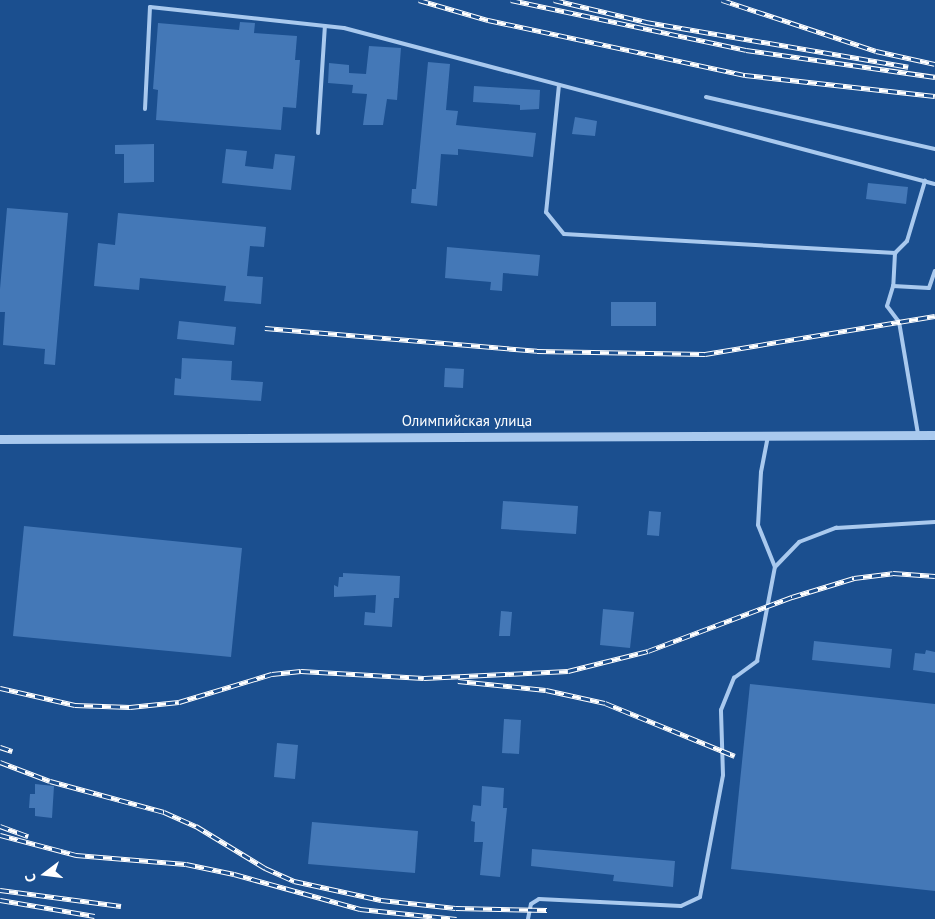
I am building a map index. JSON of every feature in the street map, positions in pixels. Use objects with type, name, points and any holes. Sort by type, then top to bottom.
[{"type":"street","name":"Олимпийская улица","points":[[0,439],[935,435]]},
{"type":"lane","points":[[145,109],[150,7],[344,28],[935,184]]},
{"type":"lane","points":[[318,133],[325,26]]},
{"type":"lane","points":[[559,85],[546,212],[564,234],[895,253]]},
{"type":"lane","points":[[706,97],[935,149]]},
{"type":"lane","points":[[918,434],[899,322],[887,306],[893,286],[895,253],[907,241],[925,181]]},
{"type":"lane","points":[[893,286],[930,288],[935,271]]},
{"type":"lane","points":[[769,435],[761,472],[758,525],[775,568]]},
{"type":"lane","points":[[528,919],[531,904],[539,899],[681,906],[700,897],[723,774],[721,710],[734,678],[757,661],[775,568],[799,542],[836,528],[935,522]]},
{"type":"building","points":[[240,22],[255,23],[254,33],[297,36],[295,60],[300,60],[296,108],[283,107],[281,130],[156,120],[158,90],[153,89],[158,23],[239,30]]},
{"type":"building","points":[[369,46],[401,48],[397,100],[387,99],[383,125],[363,125],[367,94],[352,93],[353,85],[328,83],[329,63],[349,65],[349,73],[366,74]]},
{"type":"building","points":[[428,62],[450,64],[446,110],[458,111],[456,125],[536,133],[533,157],[458,149],[458,155],[441,154],[437,206],[411,203],[412,189],[416,189]]},
{"type":"building","points":[[474,86],[540,90],[539,109],[520,110],[520,105],[473,102]]},
{"type":"building","points":[[575,117],[597,121],[595,136],[572,134]]},
{"type":"building","points":[[154,144],[154,182],[124,183],[124,154],[115,154],[115,145]]},
{"type":"building","points":[[226,149],[247,151],[245,166],[273,169],[275,154],[295,156],[291,190],[222,183]]},
{"type":"building","points":[[868,183],[908,187],[906,204],[866,199]]},
{"type":"building","points":[[7,208],[68,213],[55,365],[44,364],[45,349],[3,345],[5,312],[0,312],[0,289]]},
{"type":"building","points":[[118,213],[266,227],[264,247],[250,246],[247,276],[263,277],[261,304],[224,301],[226,286],[140,278],[139,290],[94,286],[98,243],[115,245]]},
{"type":"building","points":[[447,247],[540,255],[538,276],[503,273],[502,291],[490,290],[491,282],[445,278]]},
{"type":"building","points":[[611,302],[656,302],[656,326],[611,326]]},
{"type":"building","points":[[179,321],[236,327],[234,345],[177,339]]},
{"type":"building","points":[[182,358],[232,361],[231,380],[263,382],[261,401],[174,395],[175,378],[181,379]]},
{"type":"building","points":[[445,368],[464,369],[463,388],[444,387]]},
{"type":"building","points":[[503,501],[578,506],[576,534],[501,529]]},
{"type":"building","points":[[649,511],[661,512],[659,536],[647,535]]},
{"type":"building","points":[[24,526],[242,548],[231,657],[13,636]]},
{"type":"building","points":[[343,573],[400,576],[399,598],[394,598],[392,627],[364,625],[365,612],[375,613],[376,595],[334,597],[334,585],[338,587],[339,577],[343,577]]},
{"type":"building","points":[[603,609],[634,612],[630,648],[600,645]]},
{"type":"building","points":[[501,611],[512,612],[510,636],[499,636]]},
{"type":"building","points":[[814,641],[892,649],[890,668],[812,660]]},
{"type":"building","points":[[926,650],[935,652],[935,673],[913,670],[915,653],[925,654]]},
{"type":"building","points":[[750,684],[935,704],[935,891],[731,869]]},
{"type":"building","points":[[504,719],[521,720],[519,754],[502,753]]},
{"type":"building","points":[[277,743],[298,745],[295,779],[274,777]]},
{"type":"building","points":[[35,784],[54,786],[52,818],[35,816],[35,808],[29,808],[30,794],[35,794]]},
{"type":"building","points":[[482,786],[504,788],[503,808],[507,808],[500,877],[480,875],[483,842],[474,842],[475,822],[471,821],[473,805],[481,806]]},
{"type":"building","points":[[312,822],[418,831],[415,873],[308,864]]},
{"type":"building","points":[[532,849],[675,861],[673,887],[613,881],[614,875],[531,866]]},
{"type":"railway","points":[[419,0],[488,20],[745,75],[935,96]]},
{"type":"railway","points":[[511,0],[746,50],[935,77]]},
{"type":"railway","points":[[554,0],[646,22],[908,67]]},
{"type":"railway","points":[[722,0],[876,51],[935,64]]},
{"type":"railway","points":[[265,328],[537,351],[705,354],[935,316]]},
{"type":"railway","points":[[0,688],[75,705],[130,707],[179,702],[272,674],[301,671],[424,678],[568,671],[648,651],[792,597],[854,578],[893,573],[935,576]]},
{"type":"railway","points":[[458,681],[546,690],[605,703],[735,756]]},
{"type":"railway","points":[[0,747],[12,751]]},
{"type":"railway","points":[[0,762],[50,781],[164,812],[196,826],[265,868],[294,881],[381,900],[456,908],[547,910]]},
{"type":"railway","points":[[0,826],[28,836]]},
{"type":"railway","points":[[0,835],[76,855],[186,864],[234,874],[360,909],[456,919]]},
{"type":"railway","points":[[0,890],[121,906]]},
{"type":"railway","points":[[0,900],[95,916]]}]
